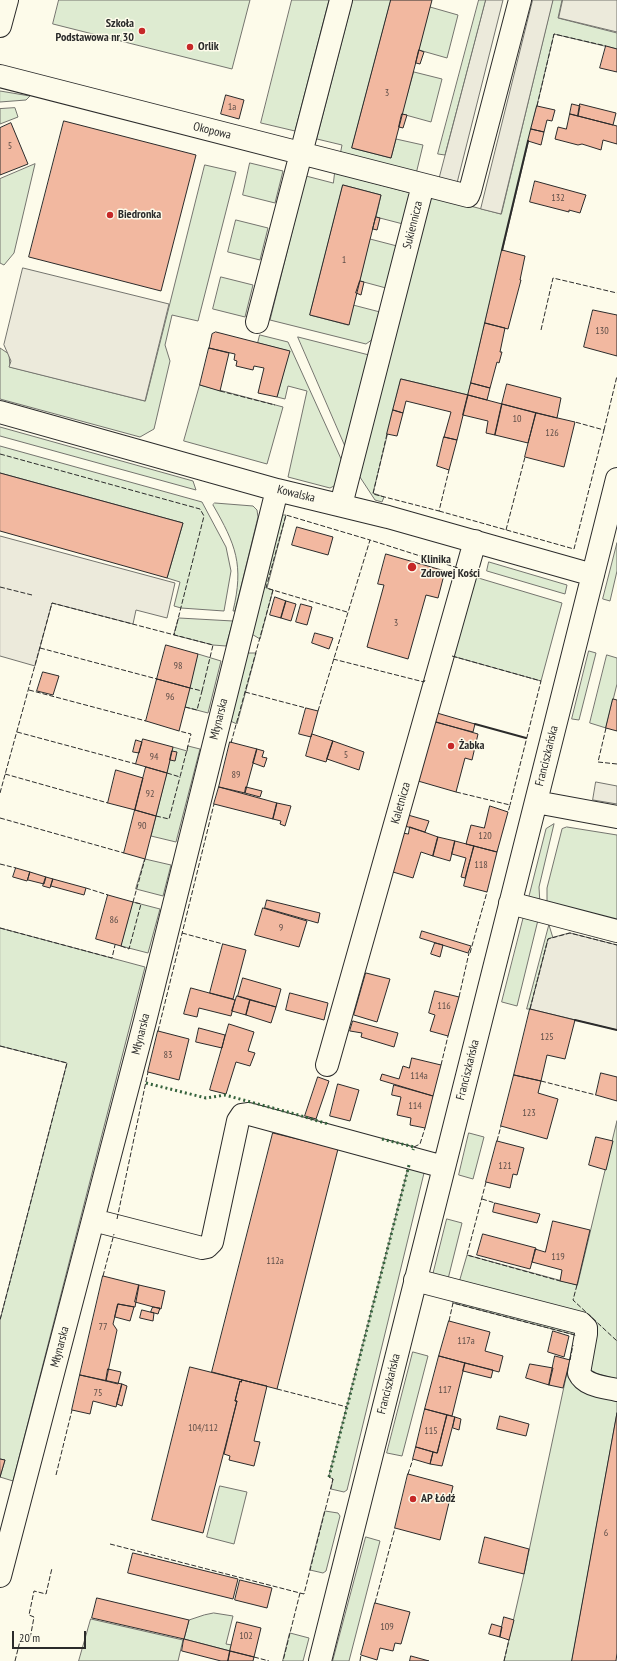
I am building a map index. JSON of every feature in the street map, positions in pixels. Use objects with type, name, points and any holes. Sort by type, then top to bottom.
[{"type":"street","points":[[0,26],[7,0]]},
{"type":"street","points":[[258,322],[341,0]]},
{"type":"street","name":"Sukiennicza","points":[[341,505],[424,185],[468,196],[520,0]]},
{"type":"street","name":"Okopowa","points":[[0,76],[424,185]]},
{"type":"street","name":"Kowalska","points":[[0,412],[277,490],[341,505],[475,541],[593,575]]},
{"type":"street","name":"Franciszkańska","points":[[320,1661],[617,479]]},
{"type":"street","name":"Młynarska","points":[[0,1576],[158,969],[244,617],[277,490]]},
{"type":"street","name":"Kaletnicza","points":[[327,1065],[475,541]]},
{"type":"street","points":[[536,802],[617,817]]},
{"type":"street","points":[[510,903],[617,931]]},
{"type":"street","points":[[93,1220],[202,1248],[207,1247],[212,1242],[238,1121],[242,1115],[249,1114],[444,1167]]},
{"type":"street","points":[[415,1280],[581,1323],[586,1328],[579,1373],[581,1377],[587,1383],[617,1390]]},
{"type":"green space","name":"Orlik","points":[[59,0],[250,0],[232,69],[53,24]]},
{"type":"green space","points":[[292,0],[329,0],[295,131],[261,123]]},
{"type":"green space","points":[[353,0],[391,0],[352,148],[391,158],[396,139],[423,145],[416,174],[340,155],[342,145],[317,139]]},
{"type":"green space","points":[[479,0],[486,0],[445,155],[438,154]]},
{"type":"green space","points":[[553,0],[562,0],[558,18],[617,33],[617,49],[554,34],[468,395],[401,379],[373,493],[384,497],[382,502],[375,500],[356,471],[428,195],[501,214]]},
{"type":"green space","points":[[430,7],[458,15],[447,58],[419,50]]},
{"type":"green space","points":[[414,72],[442,79],[431,122],[402,114]]},
{"type":"green space","points":[[0,91],[30,96],[26,100],[0,102]]},
{"type":"green space","points":[[15,108],[18,117],[0,124],[0,109]]},
{"type":"green space","points":[[250,163],[283,171],[275,203],[243,195]]},
{"type":"green space","points":[[35,164],[14,253],[4,265],[0,263],[0,179]]},
{"type":"green space","points":[[205,165],[236,172],[198,321],[172,315],[165,345],[170,361],[154,429],[140,437],[0,399],[0,348],[9,354],[10,367],[145,401]]},
{"type":"green space","points":[[335,173],[411,193],[403,224],[376,217],[381,195],[343,185],[310,315],[348,325],[353,305],[380,312],[373,339],[366,344],[270,320],[306,176],[333,183]]},
{"type":"green space","points":[[236,220],[268,228],[260,260],[228,252]]},
{"type":"green space","points":[[370,239],[397,246],[386,288],[360,281]]},
{"type":"green space","points":[[221,277],[253,285],[245,317],[213,309]]},
{"type":"green space","points":[[260,335],[288,342],[342,461],[336,485],[330,488],[288,477],[307,391],[288,386],[285,399],[277,397],[289,351],[258,343]]},
{"type":"green space","points":[[298,337],[369,355],[346,448]]},
{"type":"green space","points":[[200,385],[283,407],[267,464],[184,441]]},
{"type":"green space","points":[[0,427],[193,481],[196,490],[0,436]]},
{"type":"green space","points":[[0,446],[202,502],[226,547],[231,571],[224,611],[181,608],[174,606],[180,582],[167,578],[183,523],[0,473]]},
{"type":"green space","points":[[215,503],[253,506],[257,510],[258,517],[235,611],[233,611],[238,581],[236,556],[227,532],[213,505]]},
{"type":"green space","points":[[283,515],[286,515],[267,588],[273,590],[260,639],[250,633]]},
{"type":"green space","points":[[617,543],[617,571],[610,601],[603,599]]},
{"type":"green space","points":[[489,562],[567,585],[565,594],[487,571]]},
{"type":"green space","points":[[475,577],[562,603],[541,681],[452,656]]},
{"type":"green space","points":[[179,618],[233,621],[226,646],[213,645],[174,635]]},
{"type":"green space","points":[[589,651],[596,653],[579,720],[572,719]]},
{"type":"green space","points":[[245,653],[256,653],[237,724],[228,720]]},
{"type":"green space","points":[[198,654],[221,661],[208,713],[185,707]]},
{"type":"green space","points":[[607,655],[617,658],[617,684],[606,728],[590,723]]},
{"type":"green space","points":[[188,746],[200,749],[176,842],[151,836],[173,747],[187,751]]},
{"type":"green space","points":[[554,824],[539,887],[540,905],[528,900],[546,829]]},
{"type":"green space","points":[[567,827],[617,835],[617,925],[547,905],[547,888],[562,829]]},
{"type":"green space","points":[[145,859],[171,865],[163,896],[136,889]]},
{"type":"green space","points":[[133,902],[160,909],[148,953],[121,946]]},
{"type":"green space","points":[[524,916],[538,920],[517,1006],[502,1002]]},
{"type":"green space","points":[[549,925],[553,938],[548,939],[530,1009],[527,1009]]},
{"type":"green space","points":[[0,928],[145,967],[13,1481],[0,1477],[5,1460],[0,1459],[0,1320],[67,1063],[0,1046]]},
{"type":"green space","points":[[617,1121],[617,1379],[589,1372],[596,1327],[458,1286],[467,1255],[577,1285]]},
{"type":"green space","points":[[469,1133],[484,1137],[473,1179],[459,1175]]},
{"type":"green space","points":[[409,1166],[421,1169],[424,1173],[347,1490],[344,1492],[331,1489],[333,1479],[329,1477]]},
{"type":"green space","points":[[447,1219],[462,1223],[447,1283],[432,1279]]},
{"type":"green space","points":[[455,1298],[581,1332],[571,1382],[617,1397],[617,1413],[572,1661],[504,1661],[575,1335],[453,1303]]},
{"type":"green space","points":[[413,1352],[428,1356],[402,1456],[387,1453]]},
{"type":"green space","points":[[220,1486],[247,1492],[234,1544],[207,1537]]},
{"type":"green space","points":[[325,1511],[338,1513],[340,1516],[326,1571],[323,1573],[310,1570]]},
{"type":"green space","points":[[366,1537],[380,1541],[349,1661],[333,1661]]},
{"type":"green space","points":[[214,1613],[233,1616],[226,1644],[232,1645],[230,1651],[184,1639],[189,1620]]},
{"type":"green space","points":[[91,1619],[183,1640],[178,1661],[79,1661]]},
{"type":"green space","points":[[290,1633],[309,1638],[303,1661],[283,1661]]},
{"type":"shaded area","points":[[486,0],[503,0],[457,183],[439,180]]},
{"type":"shaded area","points":[[533,0],[553,0],[501,214],[481,209]]},
{"type":"shaded area","points":[[563,0],[617,0],[617,32],[559,18]]},
{"type":"shaded area","points":[[23,268],[169,304],[145,401],[9,367],[11,361],[4,345]]},
{"type":"shaded area","points":[[0,536],[175,583],[167,618],[136,610],[133,624],[52,603],[35,666],[0,656]]},
{"type":"shaded area","points":[[596,782],[617,786],[617,804],[593,800]]},
{"type":"shaded area","points":[[570,933],[617,945],[617,1030],[530,1009],[548,939]]},
{"type":"building","points":[[391,0],[432,0],[391,158],[352,148]]},
{"type":"building","points":[[606,46],[617,49],[617,72],[600,68]]},
{"type":"building","points":[[419,50],[424,52],[420,64],[416,63]]},
{"type":"building","points":[[226,95],[244,100],[239,119],[221,114]]},
{"type":"building","points":[[572,104],[580,106],[578,116],[570,114]]},
{"type":"building","points":[[580,104],[616,113],[613,125],[578,116]]},
{"type":"building","points":[[537,106],[555,110],[552,121],[547,120],[544,132],[531,129]]},
{"type":"building","points":[[402,114],[407,115],[403,128],[399,127]]},
{"type":"building","points":[[570,114],[617,126],[617,144],[603,140],[601,150],[582,144],[578,145],[555,139],[558,127],[566,129]]},
{"type":"building","name":"Biedronka","points":[[64,121],[196,155],[161,291],[29,257]]},
{"type":"building","points":[[11,123],[28,164],[0,175],[0,128]]},
{"type":"building","points":[[531,129],[544,132],[541,145],[528,141]]},
{"type":"building","points":[[535,181],[586,195],[580,213],[569,210],[569,212],[530,202]]},
{"type":"building","points":[[343,185],[381,195],[349,325],[310,315]]},
{"type":"building","points":[[376,217],[380,218],[377,230],[373,229]]},
{"type":"building","points":[[502,250],[525,256],[521,280],[508,329],[485,323]]},
{"type":"building","points":[[360,281],[364,282],[361,295],[356,293]]},
{"type":"building","points":[[593,310],[617,315],[617,356],[584,347]]},
{"type":"building","points":[[485,323],[505,328],[500,352],[502,352],[499,363],[497,362],[490,388],[471,383]]},
{"type":"building","points":[[216,332],[290,351],[277,397],[258,393],[264,368],[254,366],[253,370],[236,366],[237,361],[234,360],[235,354],[209,348],[212,334]]},
{"type":"building","points":[[209,348],[229,353],[220,391],[200,385]]},
{"type":"building","points":[[401,379],[468,395],[457,440],[444,437],[451,412],[406,401],[403,413],[393,410]]},
{"type":"building","points":[[471,383],[490,388],[487,400],[468,395]]},
{"type":"building","points":[[507,384],[561,398],[557,418],[502,404]]},
{"type":"building","points":[[468,395],[502,404],[495,435],[486,433],[488,421],[463,415]]},
{"type":"building","points":[[502,404],[536,413],[528,443],[495,435]]},
{"type":"building","points":[[393,410],[403,413],[397,436],[387,434]]},
{"type":"building","points":[[536,413],[575,422],[564,467],[525,457]]},
{"type":"building","points":[[444,437],[457,440],[449,470],[437,466]]},
{"type":"building","points":[[0,473],[183,523],[167,578],[0,531]]},
{"type":"building","points":[[297,527],[333,537],[328,555],[292,545]]},
{"type":"building","points":[[386,554],[445,571],[438,598],[426,595],[408,659],[367,647],[384,585],[378,584]]},
{"type":"building","points":[[275,597],[286,601],[281,618],[270,615]]},
{"type":"building","points":[[286,601],[296,604],[291,621],[281,618]]},
{"type":"building","points":[[301,604],[312,607],[307,625],[296,622]]},
{"type":"building","points":[[315,633],[333,638],[329,649],[312,643]]},
{"type":"building","points":[[166,645],[198,654],[190,688],[157,679]]},
{"type":"building","points":[[43,672],[59,676],[53,695],[37,691]]},
{"type":"building","points":[[157,679],[190,688],[179,731],[146,721]]},
{"type":"building","points":[[613,699],[617,700],[617,731],[606,728]]},
{"type":"building","points":[[306,708],[318,711],[311,737],[299,734]]},
{"type":"building","points":[[437,713],[475,724],[473,732],[435,722]]},
{"type":"building","name":"Żabka","points":[[433,721],[478,734],[472,760],[465,758],[456,792],[418,781]]},
{"type":"building","points":[[312,734],[333,741],[326,762],[306,756]]},
{"type":"building","points":[[143,739],[173,747],[167,773],[136,764]]},
{"type":"building","points":[[136,740],[142,742],[139,753],[133,752]]},
{"type":"building","points":[[333,741],[364,752],[359,770],[327,759]]},
{"type":"building","points":[[230,742],[257,749],[245,793],[219,787]]},
{"type":"building","points":[[257,749],[264,751],[262,757],[267,758],[264,767],[253,763]]},
{"type":"building","points":[[172,751],[177,752],[175,761],[170,760]]},
{"type":"building","points":[[146,767],[167,773],[156,816],[135,810]]},
{"type":"building","points":[[116,770],[143,778],[135,810],[108,803]]},
{"type":"building","points":[[219,787],[277,803],[273,819],[214,804]]},
{"type":"building","points":[[246,787],[262,791],[260,797],[245,793]]},
{"type":"building","points":[[277,803],[291,806],[285,826],[280,824],[281,821],[273,819]]},
{"type":"building","points":[[490,806],[508,812],[497,852],[466,844],[471,825],[484,828]]},
{"type":"building","points":[[135,810],[156,816],[145,859],[124,853]]},
{"type":"building","points":[[408,815],[429,821],[425,832],[405,826]]},
{"type":"building","points":[[410,827],[438,837],[433,856],[421,852],[413,878],[393,872],[403,833],[408,834]]},
{"type":"building","points":[[438,837],[455,841],[450,861],[433,856]]},
{"type":"building","points":[[455,841],[474,846],[465,878],[461,877],[466,858],[452,854]]},
{"type":"building","points":[[474,846],[497,852],[487,892],[464,886]]},
{"type":"building","points":[[16,868],[30,872],[27,881],[13,877]]},
{"type":"building","points":[[30,872],[46,877],[44,884],[28,880]]},
{"type":"building","points":[[46,877],[53,879],[50,888],[43,886]]},
{"type":"building","points":[[53,879],[86,888],[84,895],[51,886]]},
{"type":"building","points":[[108,895],[133,902],[121,946],[96,939]]},
{"type":"building","points":[[267,900],[320,913],[318,923],[265,908]]},
{"type":"building","points":[[263,908],[307,921],[299,947],[255,935]]},
{"type":"building","points":[[422,931],[471,946],[468,953],[420,938]]},
{"type":"building","points":[[435,943],[443,945],[440,957],[431,954]]},
{"type":"building","points":[[223,944],[246,950],[233,999],[210,993]]},
{"type":"building","points":[[366,973],[390,979],[377,1022],[354,1015]]},
{"type":"building","points":[[243,978],[281,989],[276,1007],[238,996]]},
{"type":"building","points":[[191,988],[235,1000],[231,1016],[199,1008],[197,1017],[184,1014]]},
{"type":"building","points":[[435,991],[459,997],[448,1036],[430,1031],[435,1015],[429,1013]]},
{"type":"building","points":[[290,993],[328,1003],[324,1020],[286,1010]]},
{"type":"building","points":[[237,996],[250,1000],[246,1015],[232,1011]]},
{"type":"building","points":[[250,1000],[276,1007],[271,1023],[246,1015]]},
{"type":"building","points":[[530,1009],[575,1020],[565,1059],[547,1055],[541,1081],[514,1075]]},
{"type":"building","points":[[353,1021],[398,1033],[394,1047],[361,1037],[362,1033],[350,1031]]},
{"type":"building","points":[[229,1024],[254,1032],[248,1051],[255,1053],[250,1066],[236,1062],[226,1094],[210,1090]]},
{"type":"building","points":[[199,1028],[225,1035],[222,1048],[196,1042]]},
{"type":"building","points":[[158,1031],[189,1039],[179,1080],[148,1072]]},
{"type":"building","points":[[412,1058],[441,1065],[433,1096],[380,1080],[382,1074],[399,1079],[403,1066],[409,1068]]},
{"type":"building","points":[[601,1073],[617,1077],[617,1101],[596,1095]]},
{"type":"building","points":[[514,1075],[541,1081],[538,1093],[558,1099],[547,1139],[501,1126]]},
{"type":"building","points":[[318,1077],[329,1081],[316,1119],[305,1116]]},
{"type":"building","points":[[338,1084],[359,1090],[350,1121],[330,1116]]},
{"type":"building","points":[[394,1085],[433,1096],[425,1128],[410,1125],[411,1118],[397,1115],[401,1097],[392,1095]]},
{"type":"building","points":[[273,1133],[338,1149],[277,1389],[212,1372]]},
{"type":"building","points":[[596,1137],[613,1141],[606,1170],[589,1165]]},
{"type":"building","points":[[497,1141],[524,1148],[517,1175],[513,1174],[510,1188],[486,1182]]},
{"type":"building","points":[[495,1203],[540,1214],[537,1223],[493,1212]]},
{"type":"building","points":[[553,1221],[590,1230],[577,1285],[560,1281],[562,1270],[532,1262],[535,1249],[545,1252]]},
{"type":"building","points":[[483,1234],[536,1248],[530,1269],[477,1255]]},
{"type":"building","points":[[103,1276],[139,1285],[135,1307],[118,1304],[113,1324],[117,1330],[106,1381],[80,1375]]},
{"type":"building","points":[[139,1285],[165,1291],[161,1309],[135,1302]]},
{"type":"building","points":[[118,1304],[134,1307],[130,1321],[115,1317]]},
{"type":"building","points":[[153,1307],[160,1308],[158,1314],[151,1312]]},
{"type":"building","points":[[142,1310],[154,1313],[153,1321],[140,1318]]},
{"type":"building","points":[[449,1321],[490,1332],[485,1351],[503,1356],[499,1372],[439,1356]]},
{"type":"building","points":[[553,1331],[569,1336],[564,1357],[548,1352]]},
{"type":"building","points":[[439,1356],[465,1363],[452,1416],[425,1409]]},
{"type":"building","points":[[555,1356],[570,1360],[563,1388],[549,1385]]},
{"type":"building","points":[[465,1363],[493,1370],[491,1378],[463,1371]]},
{"type":"building","points":[[530,1364],[553,1368],[549,1385],[526,1378]]},
{"type":"building","points":[[190,1367],[242,1380],[241,1382],[240,1381],[235,1401],[237,1401],[203,1533],[152,1520]]},
{"type":"building","points":[[108,1369],[121,1372],[118,1384],[106,1381]]},
{"type":"building","points":[[80,1375],[122,1384],[116,1407],[93,1401],[90,1414],[72,1410]]},
{"type":"building","points":[[242,1380],[267,1386],[254,1441],[260,1442],[254,1466],[229,1460],[230,1456],[224,1454],[237,1401],[235,1401],[240,1381],[241,1382]]},
{"type":"building","points":[[122,1384],[127,1386],[122,1406],[117,1404]]},
{"type":"building","points":[[425,1409],[447,1415],[437,1453],[416,1447]]},
{"type":"building","points":[[617,1413],[616,1661],[572,1661]]},
{"type":"building","points":[[447,1415],[455,1417],[442,1466],[430,1464],[433,1452],[437,1453]]},
{"type":"building","points":[[500,1416],[529,1424],[526,1436],[497,1429]]},
{"type":"building","points":[[455,1417],[461,1419],[459,1430],[453,1428]]},
{"type":"building","points":[[416,1447],[433,1452],[430,1464],[413,1459]]},
{"type":"building","points":[[0,1459],[5,1460],[0,1477]]},
{"type":"building","points":[[408,1474],[453,1486],[440,1540],[395,1528]]},
{"type":"building","points":[[485,1537],[529,1549],[524,1574],[479,1563]]},
{"type":"building","points":[[133,1553],[238,1579],[233,1599],[128,1573]]},
{"type":"building","points":[[240,1580],[272,1588],[267,1608],[235,1600]]},
{"type":"building","points":[[97,1598],[189,1620],[184,1639],[92,1618]]},
{"type":"building","points":[[375,1603],[410,1612],[401,1644],[395,1643],[393,1651],[380,1648],[377,1660],[361,1655]]},
{"type":"building","points":[[504,1617],[514,1620],[509,1640],[500,1637]]},
{"type":"building","points":[[237,1622],[261,1628],[254,1657],[230,1651]]},
{"type":"building","points":[[492,1624],[502,1627],[500,1637],[489,1634]]},
{"type":"building","points":[[184,1639],[230,1651],[228,1661],[221,1661],[182,1651]]},
{"type":"building","points":[[230,1651],[254,1657],[253,1661],[228,1661]]},
{"type":"building","points":[[411,1656],[429,1661],[410,1661]]},
{"type":"hedge","points":[[146,1083],[206,1098],[225,1095],[328,1124]]},
{"type":"hedge","points":[[382,1139],[414,1147],[413,1150]]},
{"type":"hedge","points":[[329,1477],[409,1165]]},
{"type":"fence","points":[[537,106],[554,34],[606,46]]},
{"type":"fence","points":[[541,330],[553,278],[617,293]]},
{"type":"fence","points":[[604,430],[617,376]]},
{"type":"fence","points":[[220,391],[275,405]]},
{"type":"fence","points":[[439,511],[574,549],[604,430],[575,422]]},
{"type":"fence","points":[[387,434],[373,494],[439,511],[449,470]]},
{"type":"fence","points":[[0,454],[200,509],[204,516],[174,635]]},
{"type":"fence","points":[[506,530],[525,457]]},
{"type":"fence","points":[[347,612],[266,588],[286,515],[370,540]]},
{"type":"fence","points":[[318,711],[370,540],[458,568],[457,569]]},
{"type":"fence","points":[[0,587],[32,595]]},
{"type":"fence","points":[[231,743],[273,590]]},
{"type":"fence","points":[[0,793],[52,603],[213,645],[202,691],[190,688]]},
{"type":"fence","points":[[40,648],[157,679]]},
{"type":"fence","points":[[452,656],[541,681],[510,805]]},
{"type":"fence","points":[[333,659],[424,682],[425,680]]},
{"type":"fence","points":[[29,690],[146,721]]},
{"type":"fence","points":[[185,707],[197,710],[202,691]]},
{"type":"fence","points":[[245,692],[306,708]]},
{"type":"fence","points":[[606,728],[598,762],[617,764]]},
{"type":"fence","points":[[167,773],[180,777],[191,734],[179,731]]},
{"type":"fence","points":[[17,732],[136,764]]},
{"type":"fence","points":[[5,774],[108,803]]},
{"type":"fence","points":[[156,816],[169,819],[180,777]]},
{"type":"fence","points":[[456,792],[510,805],[508,812]]},
{"type":"fence","points":[[158,1031],[214,804]]},
{"type":"fence","points":[[0,818],[124,853]]},
{"type":"fence","points":[[121,946],[129,949],[141,904],[133,902],[145,859]]},
{"type":"fence","points":[[0,864],[16,868]]},
{"type":"fence","points":[[86,888],[108,895]]},
{"type":"fence","points":[[470,953],[487,892]]},
{"type":"fence","points":[[0,928],[112,958],[115,945]]},
{"type":"fence","points":[[182,933],[223,944]]},
{"type":"fence","points":[[530,1009],[548,939],[570,933],[617,945]]},
{"type":"fence","points":[[459,997],[469,953]]},
{"type":"fence","points":[[441,1065],[448,1036]]},
{"type":"fence","points":[[0,1046],[67,1063],[0,1320]]},
{"type":"fence","points":[[117,1219],[148,1072]]},
{"type":"fence","points":[[541,1081],[596,1095]]},
{"type":"fence","points":[[497,1141],[501,1126]]},
{"type":"fence","points":[[414,1147],[420,1144],[425,1128]]},
{"type":"fence","points":[[486,1182],[467,1255],[560,1281]]},
{"type":"fence","points":[[482,1199],[495,1203]]},
{"type":"fence","points":[[103,1276],[114,1234]]},
{"type":"fence","points":[[577,1285],[573,1300],[617,1341]]},
{"type":"fence","points":[[449,1321],[453,1303],[575,1335],[575,1337]]},
{"type":"fence","points":[[570,1360],[573,1345]]},
{"type":"fence","points":[[277,1389],[347,1407]]},
{"type":"fence","points":[[56,1475],[72,1410]]},
{"type":"fence","points":[[408,1474],[413,1459]]},
{"type":"fence","points":[[300,1593],[304,1594],[333,1479],[329,1477]]},
{"type":"fence","points":[[375,1603],[395,1528]]},
{"type":"fence","points":[[110,1544],[300,1593],[283,1661]]},
{"type":"fence","points":[[15,1661],[21,1637],[30,1639],[34,1617],[29,1615],[34,1591],[46,1594],[52,1568]]},
{"type":"fence","points":[[504,1661],[509,1640]]},
{"type":"fence","points":[[360,1661],[361,1655]]},
{"type":"fence","points":[[254,1657],[269,1661]]},
{"type":"wall","points":[[502,250],[528,141]]},
{"type":"wall","points":[[475,724],[526,738]]},
{"type":"wall","points":[[575,1020],[617,1030]]},
{"type":"place","name":"Szkoła Podstawowa nr 30","points":[[142,31]]},
{"type":"place","name":"Orlik","points":[[190,47]]},
{"type":"place","name":"Biedronka","points":[[110,215]]},
{"type":"place","name":"Klinika Zdrowej Kości","points":[[412,567]]},
{"type":"place","name":"Żabka","points":[[451,746]]},
{"type":"place","name":"AP Łódź","points":[[413,1499]]}]
